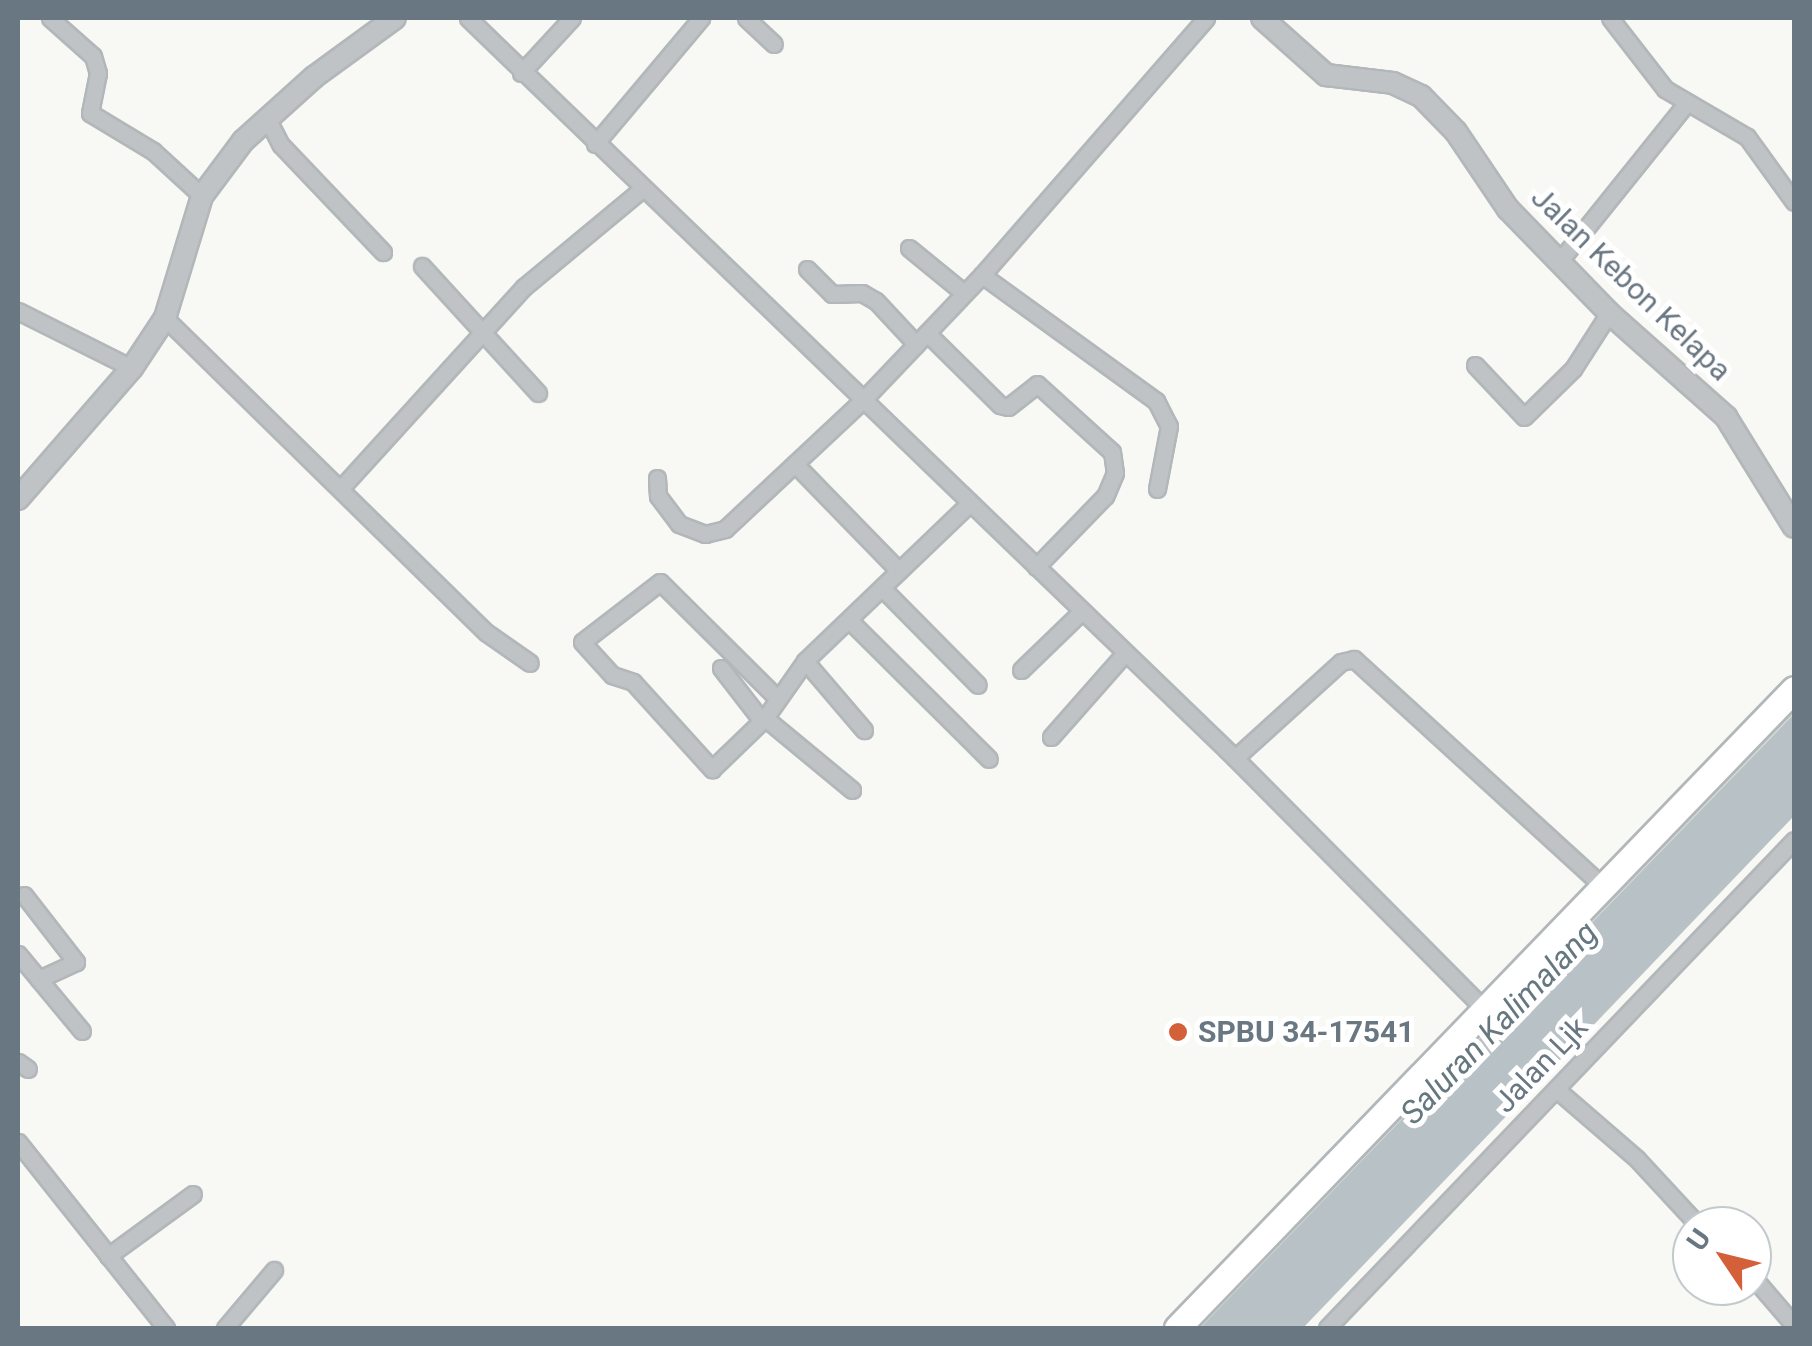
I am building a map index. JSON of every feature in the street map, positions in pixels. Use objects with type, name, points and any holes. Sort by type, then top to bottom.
[{"type":"main road","points":[[1178,1328],[1794,689]]},
{"type":"street","points":[[50,18],[93,56],[98,73],[90,113],[153,152],[202,196]]},
{"type":"street","points":[[18,499],[132,368],[165,318],[202,196],[266,118],[395,18]]},
{"type":"street","points":[[468,18],[1235,758],[1484,1010]]},
{"type":"street","points":[[521,73],[572,18]]},
{"type":"street","points":[[595,144],[701,18]]},
{"type":"street","points":[[746,18],[774,44]]},
{"type":"street","points":[[657,478],[670,515],[688,529],[714,534],[862,400],[982,274],[1206,18]]},
{"type":"street","name":"Jalan Kebon Kelapa","points":[[1262,18],[1326,75],[1393,82],[1420,96],[1456,132],[1493,193],[1562,258],[1608,313],[1726,417],[1794,527]]},
{"type":"street","points":[[1610,18],[1685,105],[1747,137],[1794,202]]},
{"type":"street","points":[[1562,258],[1685,105]]},
{"type":"street","points":[[266,118],[281,145],[382,252]]},
{"type":"street","points":[[341,488],[481,331],[642,189]]},
{"type":"street","points":[[909,248],[964,293]]},
{"type":"street","points":[[422,266],[538,393]]},
{"type":"street","points":[[806,269],[832,294],[862,293],[876,301],[1000,405],[1008,407],[1037,384],[1112,452],[1115,472],[1105,496],[1036,567]]},
{"type":"street","points":[[982,274],[1156,401],[1170,426],[1157,489]]},
{"type":"street","points":[[18,312],[132,368]]},
{"type":"street","points":[[1474,364],[1524,417],[1573,369],[1608,313]]},
{"type":"street","points":[[165,318],[487,633],[530,663]]},
{"type":"street","points":[[795,464],[899,571]]},
{"type":"street","points":[[778,699],[660,582],[584,636],[606,670],[633,682],[710,769],[764,719],[804,662],[970,504]]},
{"type":"street","points":[[882,588],[978,685]]},
{"type":"street","points":[[1021,670],[1082,611]]},
{"type":"street","points":[[849,620],[989,759]]},
{"type":"street","points":[[1051,736],[1125,652]]},
{"type":"street","points":[[1235,758],[1341,662],[1354,659],[1604,887]]},
{"type":"street","points":[[804,662],[864,730]]},
{"type":"street","points":[[721,668],[764,719],[852,790]]},
{"type":"street","name":"Jalan Ljk","points":[[1327,1328],[1794,840]]},
{"type":"street","points":[[24,895],[76,962],[39,979]]},
{"type":"street","points":[[18,954],[82,1031]]},
{"type":"street","points":[[1556,1089],[1637,1159],[1680,1206]]},
{"type":"street","points":[[18,1143],[166,1328]]},
{"type":"street","points":[[108,1256],[193,1194]]},
{"type":"street","points":[[225,1328],[274,1270]]},
{"type":"street","points":[[1772,1299],[1794,1325]]},
{"type":"shaded area","points":[[1794,689],[1794,714],[1474,1047],[1200,1328],[1177,1328]]},
{"type":"water","name":"Saluran Kalimalang","points":[[1794,714],[1794,816],[1303,1328],[1200,1328]]},
{"type":"place","name":"SPBU 34-17541","points":[[1178,1032]]}]
